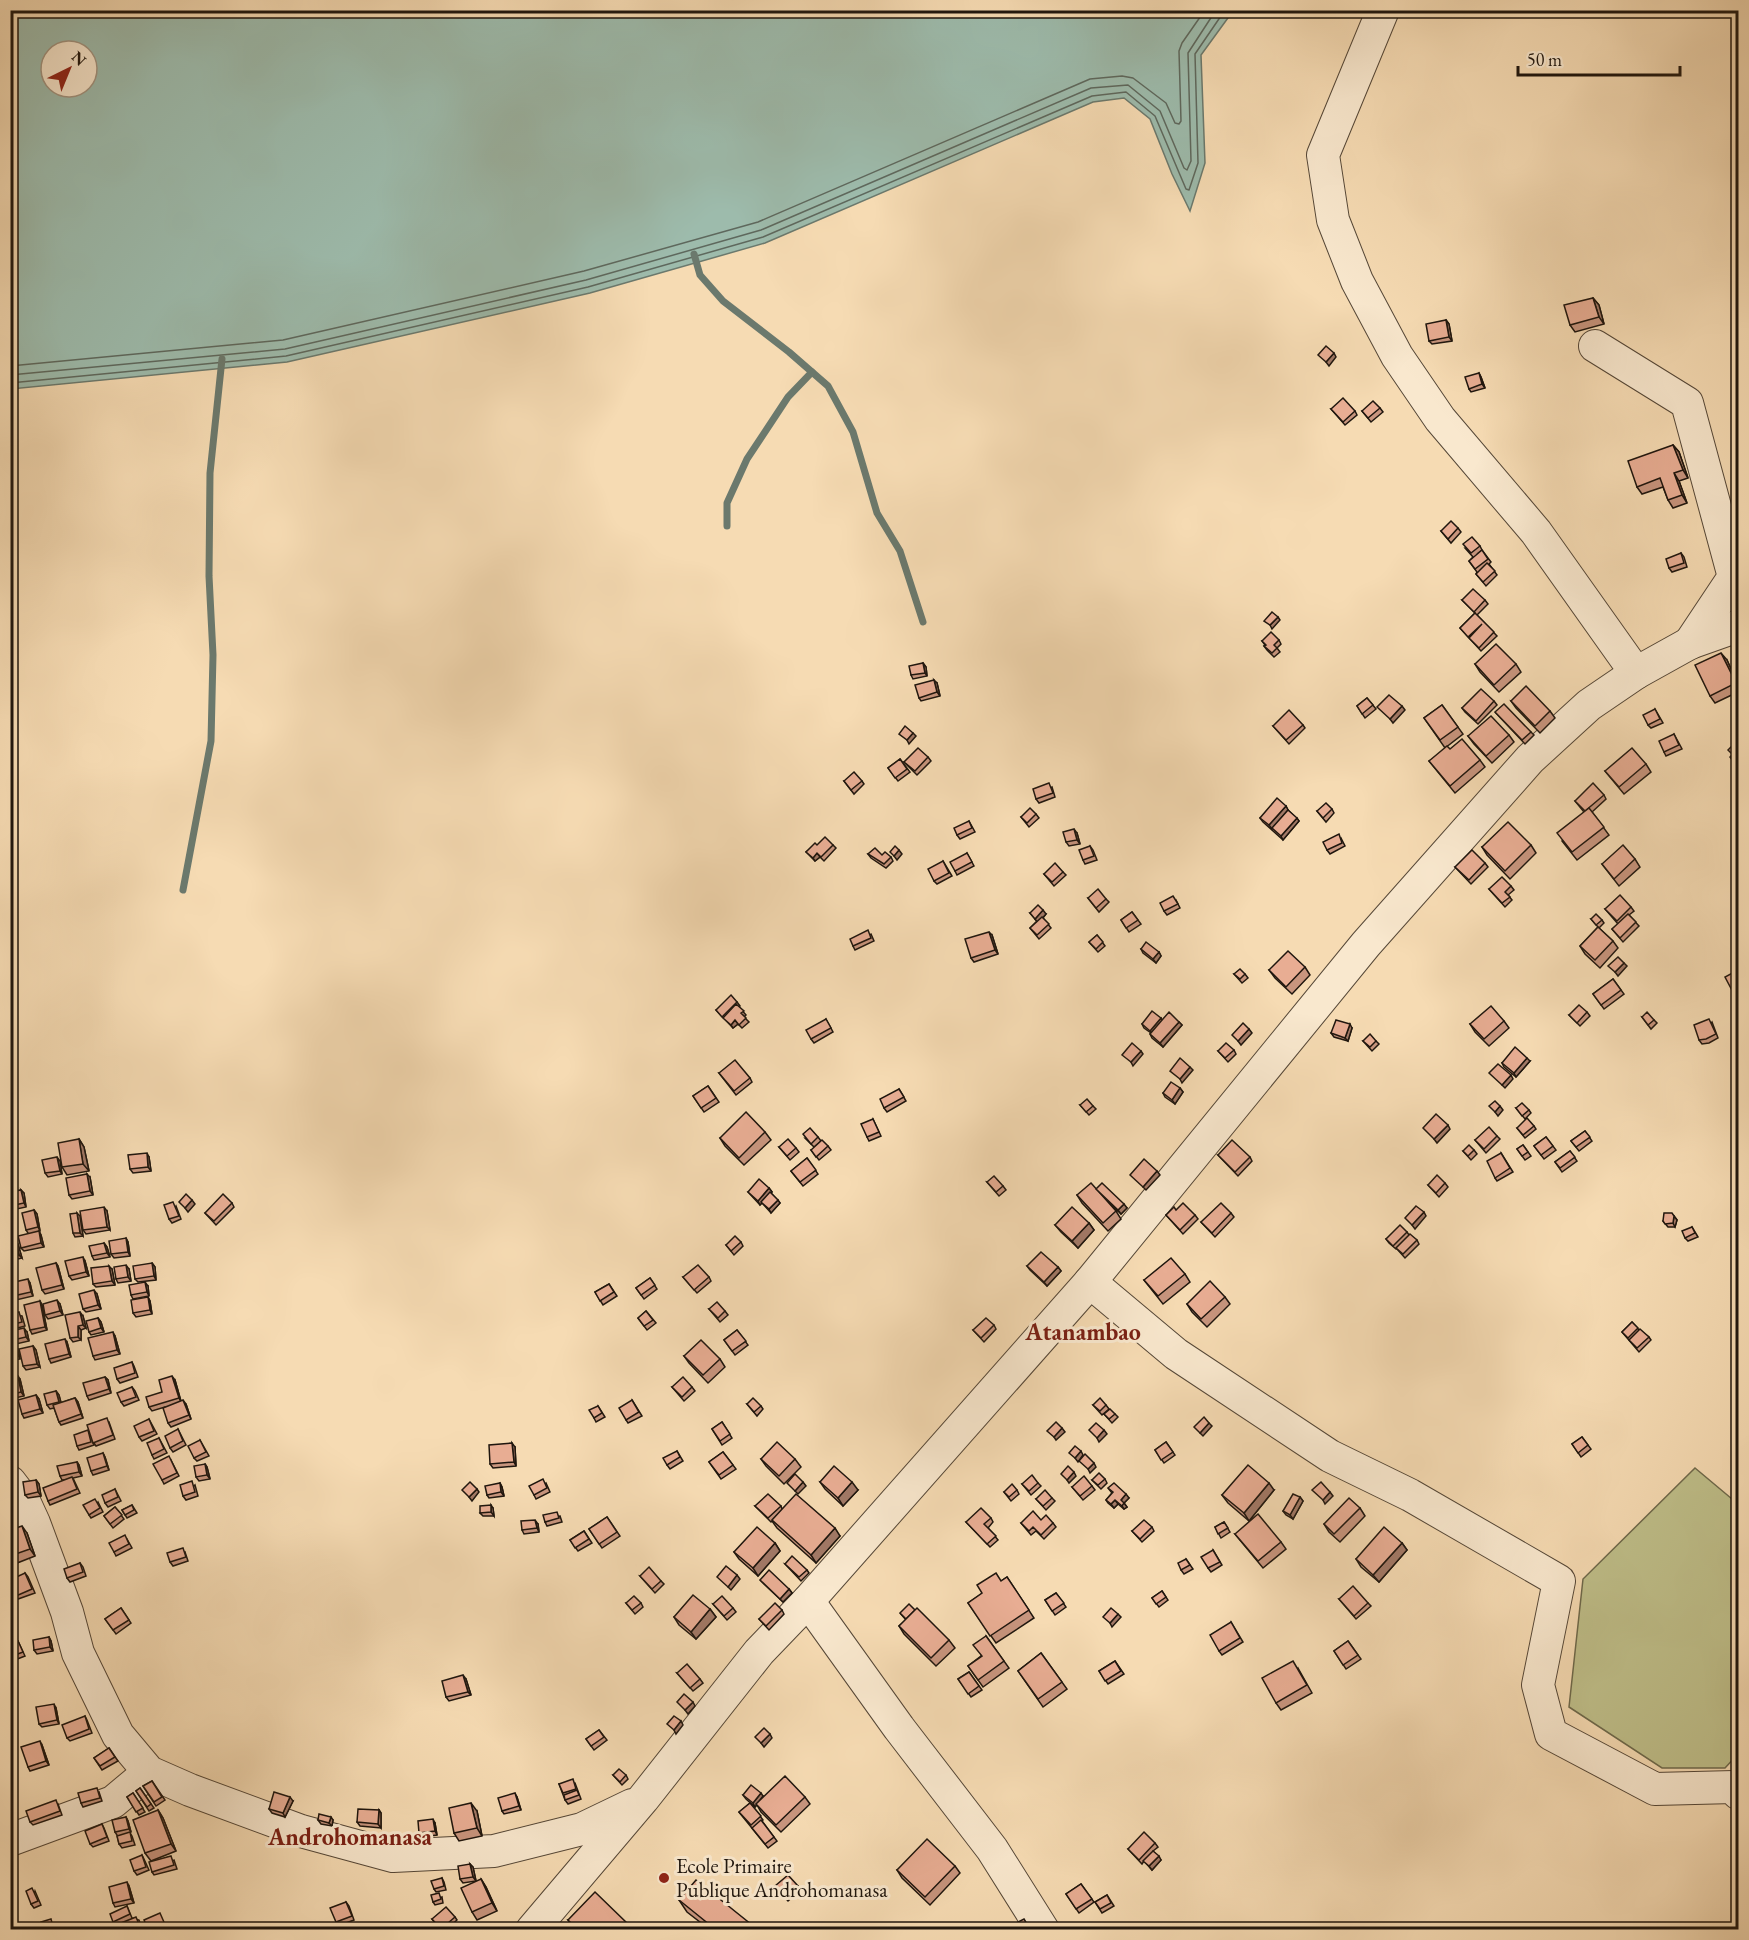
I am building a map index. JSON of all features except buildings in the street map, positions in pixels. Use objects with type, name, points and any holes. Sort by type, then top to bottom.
[{"type":"street","points":[[1383,10],[1323,155],[1333,220],[1357,281],[1403,365],[1440,419],[1536,532],[1636,673]]},
{"type":"street","points":[[1595,346],[1687,403],[1734,577],[1690,643]]},
{"type":"street","points":[[532,1929],[643,1799],[759,1652],[808,1601],[1090,1282],[1366,944],[1530,759],[1589,705],[1636,673],[1690,643],[1738,626]]},
{"type":"street","points":[[1090,1282],[1176,1354],[1330,1455],[1410,1495],[1559,1581],[1538,1685],[1551,1734],[1655,1790],[1737,1787]]},
{"type":"street","points":[[10,1482],[23,1499],[34,1523],[67,1612],[78,1653],[118,1735],[149,1772],[190,1790],[301,1831],[393,1856],[494,1851],[582,1829],[643,1799]]},
{"type":"street","points":[[808,1601],[899,1728],[992,1849],[1043,1929]]},
{"type":"street","points":[[10,1840],[113,1802],[149,1772]]},
{"type":"green space","points":[[1695,1468],[1738,1504],[1738,1754],[1725,1768],[1662,1768],[1569,1707],[1583,1579]]},
{"type":"water","points":[[11,10],[1233,11],[1201,55],[1205,163],[1190,211],[1150,119],[1124,98],[1093,102],[765,243],[590,293],[287,362],[11,389]]},
{"type":"waterway","points":[[694,254],[700,275],[723,301],[789,352],[828,386],[853,432],[877,513],[900,551],[923,622]]},
{"type":"waterway","points":[[183,890],[211,741],[213,655],[209,576],[210,473],[222,359]]},
{"type":"waterway","points":[[727,526],[727,503],[747,459],[788,397],[812,372]]},
{"type":"place","name":"Ecole Primaire Publique Androhomanasa","points":[[664,1878]]},
{"type":"district","name":"Atanambao","points":[[1083,1332]]},
{"type":"district","name":"Androhomanasa","points":[[350,1837]]}]
